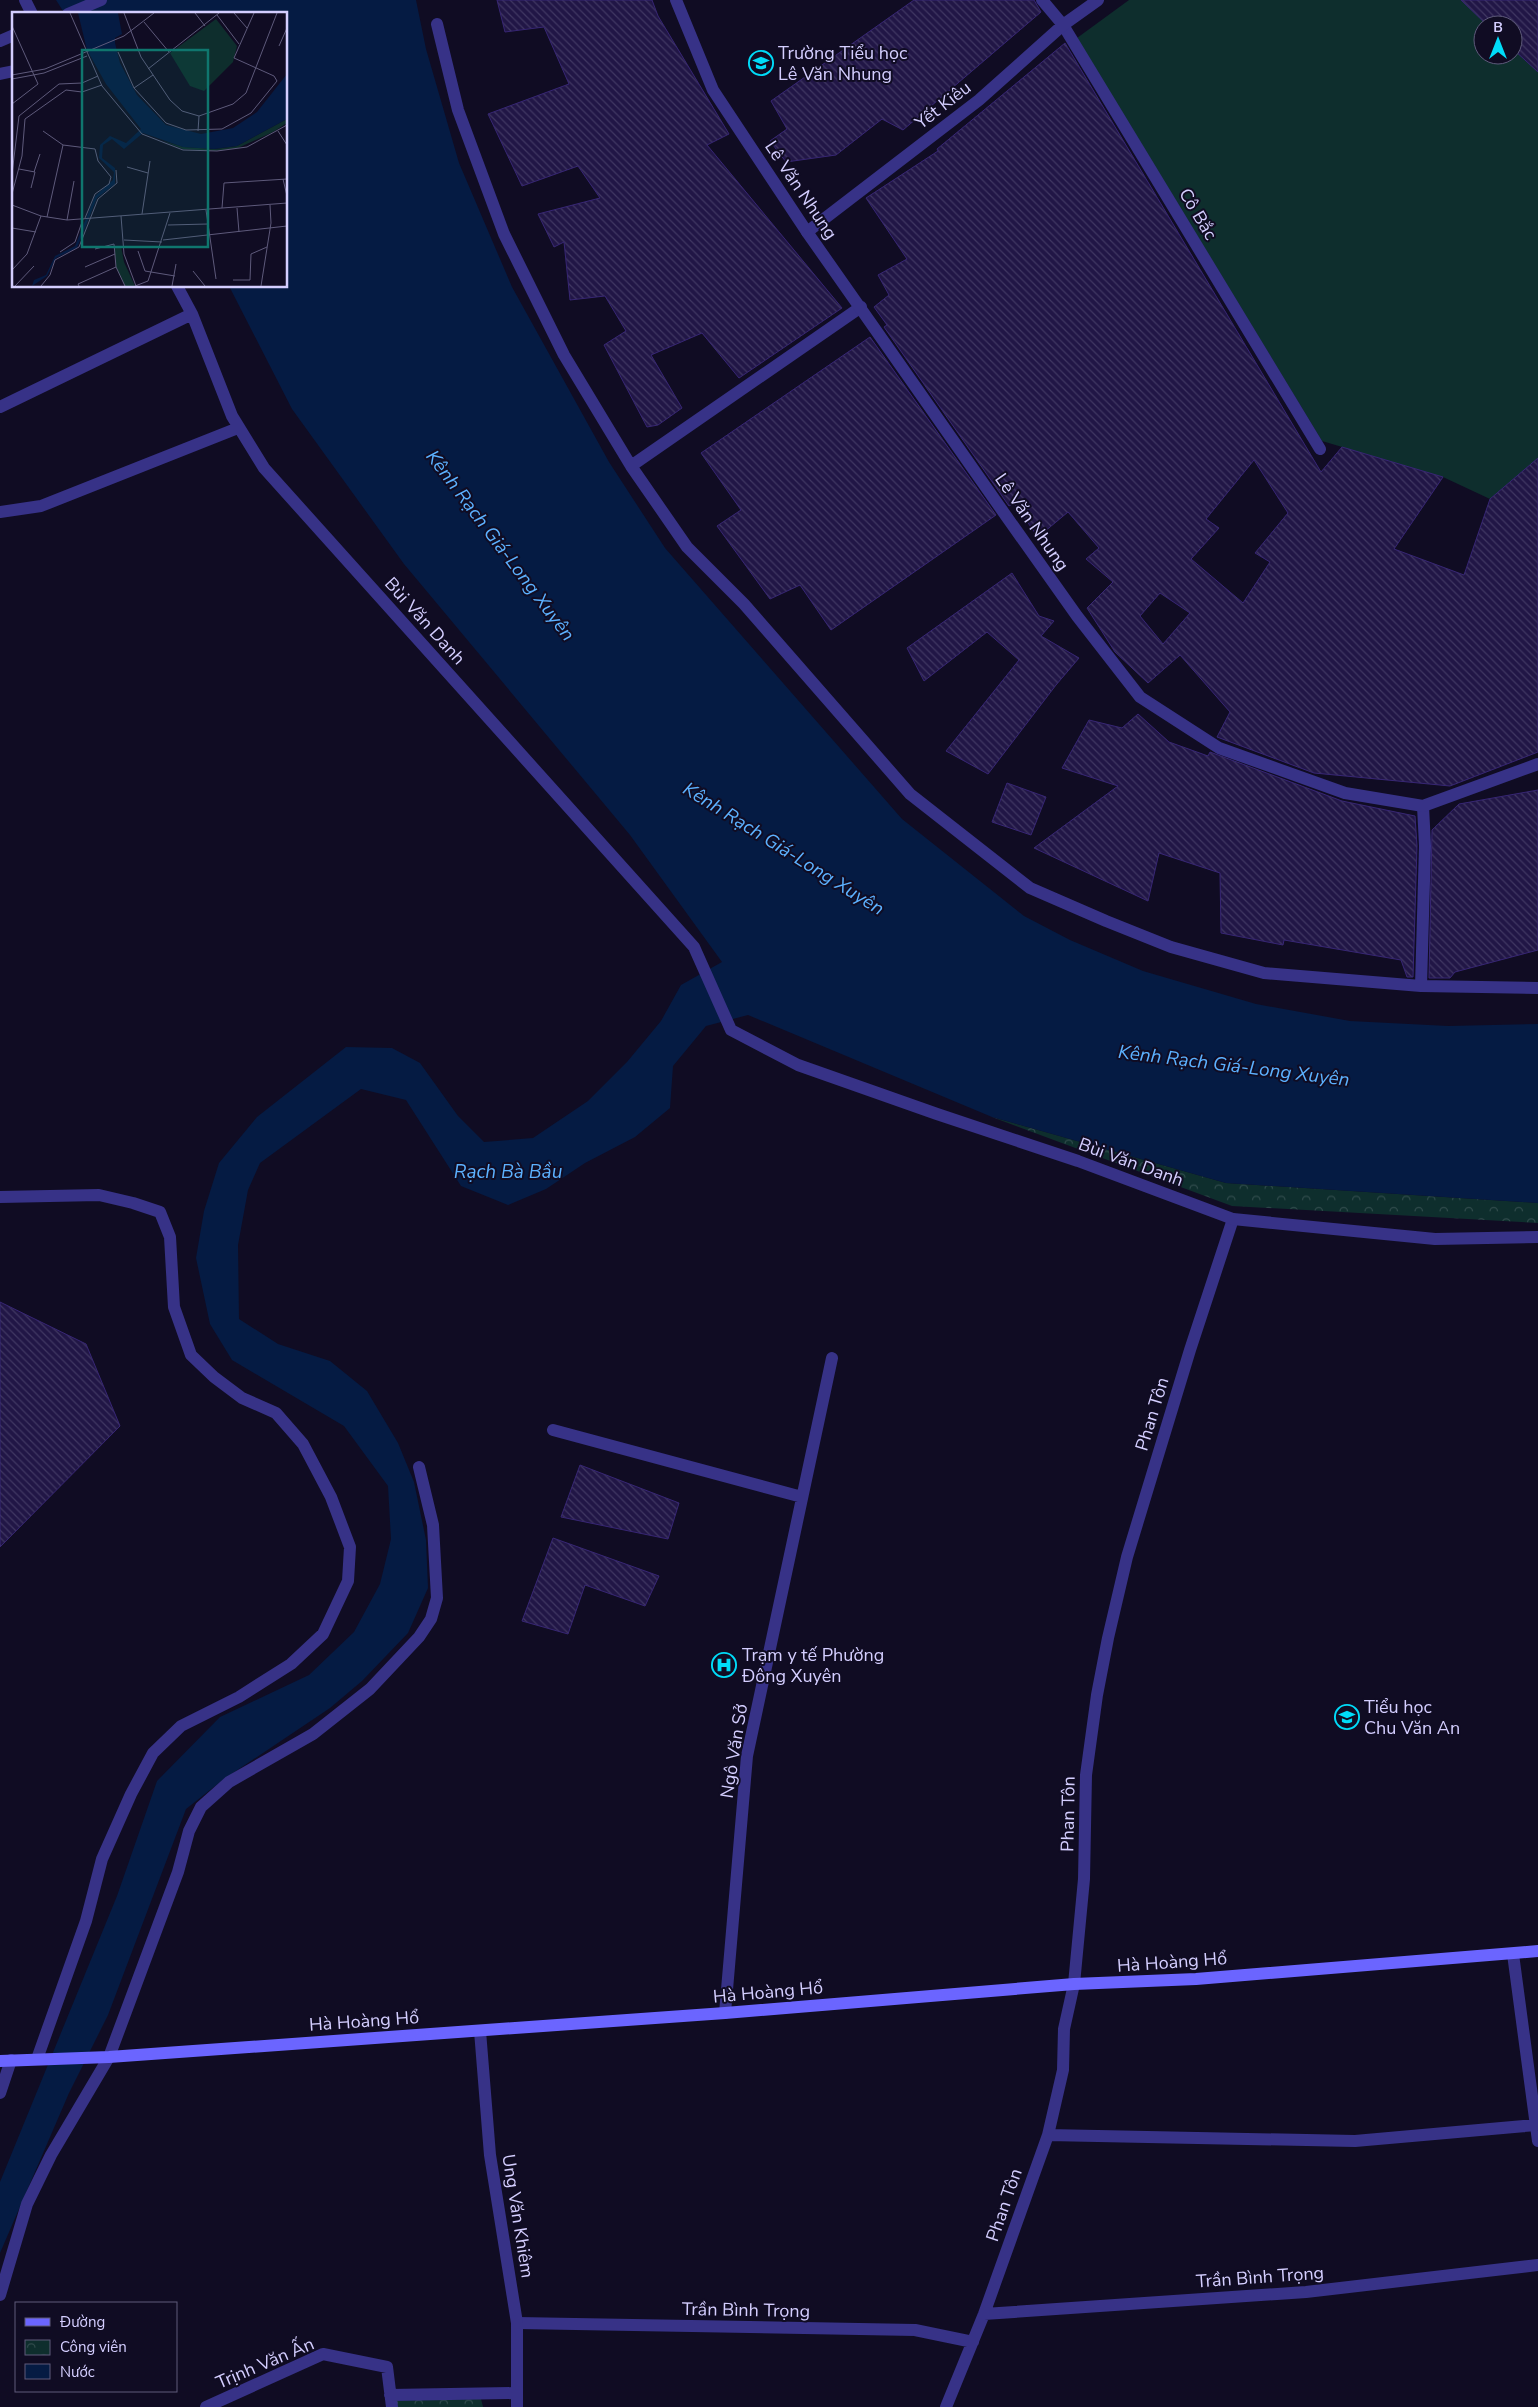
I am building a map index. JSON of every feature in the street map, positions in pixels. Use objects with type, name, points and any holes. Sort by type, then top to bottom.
[{"type":"main road","name":"Hà Hoàng Hổ","points":[[6,2061],[106,2058],[725,2013],[1074,1984],[1196,1979],[1538,1951]]},
{"type":"street","points":[[25,0],[31,12]]},
{"type":"street","points":[[73,12],[101,0]]},
{"type":"street","name":"Lê Văn Nhung","points":[[676,0],[713,90],[807,232],[1078,616],[1140,697],[1219,748],[1345,793],[1423,806],[1538,764]]},
{"type":"street","name":"Cô Bắc","points":[[1042,0],[1063,25],[1320,449]]},
{"type":"street","name":"Yết Kiêu","points":[[807,232],[979,100],[1063,25],[1098,0]]},
{"type":"street","points":[[437,24],[458,110],[504,234],[564,355],[631,466],[687,546],[744,604],[910,794],[1030,888],[1106,922],[1171,947],[1264,973],[1421,986],[1538,988]]},
{"type":"street","points":[[0,41],[12,36]]},
{"type":"street","name":"Bùi Văn Danh","points":[[178,288],[194,319],[232,416],[264,468],[694,948],[730,1030],[798,1064],[937,1114],[1078,1161],[1233,1220],[1435,1239],[1538,1237]]},
{"type":"street","points":[[631,466],[861,306]]},
{"type":"street","points":[[0,407],[194,319]]},
{"type":"street","points":[[0,512],[41,506],[238,428]]},
{"type":"street","points":[[1421,986],[1426,846],[1423,806]]},
{"type":"street","points":[[0,1197],[98,1195],[134,1203],[160,1212],[170,1237],[174,1307],[191,1355],[214,1377],[242,1398],[276,1413],[304,1444],[331,1497],[350,1547],[348,1581],[323,1634],[291,1664],[239,1696],[181,1726],[153,1753],[130,1794],[102,1858],[86,1921],[40,2059]]},
{"type":"street","name":"Phan Tôn","points":[[946,2407],[984,2314],[1048,2135],[1064,2070],[1064,2029],[1074,1984],[1084,1879],[1086,1775],[1097,1695],[1108,1638],[1127,1557],[1190,1350],[1233,1220]]},
{"type":"street","name":"Ngô Văn Sở","points":[[725,2013],[747,1756],[832,1358]]},
{"type":"street","points":[[553,1430],[802,1497]]},
{"type":"street","points":[[0,2295],[27,2204],[51,2155],[106,2058],[178,1872],[189,1831],[201,1806],[229,1782],[313,1734],[370,1689],[419,1637],[431,1619],[437,1598],[435,1550],[433,1525],[419,1466]]},
{"type":"street","points":[[1513,1954],[1538,2141]]},
{"type":"street","name":"Ung Văn Khiêm","points":[[480,2031],[490,2155],[517,2323],[517,2407]]},
{"type":"street","points":[[0,2093],[6,2061]]},
{"type":"street","points":[[1048,2135],[1355,2141],[1536,2125]]},
{"type":"street","name":"Trần Bình Trọng","points":[[984,2314],[1306,2292],[1538,2265]]},
{"type":"street","name":"Trần Bình Trọng","points":[[517,2323],[915,2330],[973,2342]]},
{"type":"street","name":"Trịnh Văn Ấn","points":[[206,2407],[323,2354],[387,2367],[391,2401]]},
{"type":"street","points":[[391,2401],[517,2393]]},
{"type":"green space","points":[[1129,0],[1538,0],[1538,458],[1490,499],[1443,477],[1322,441],[1077,38]]},
{"type":"green space","points":[[992,1117],[1226,1183],[1538,1203],[1538,1223],[1232,1206]]},
{"type":"green space","points":[[390,2395],[480,2395],[483,2407],[392,2407]]},
{"type":"water","points":[[56,0],[416,0],[426,49],[459,163],[512,287],[609,462],[665,548],[902,819],[1024,916],[1070,940],[1143,971],[1256,1004],[1350,1021],[1448,1026],[1538,1024],[1538,1203],[1226,1183],[992,1117],[748,1015],[706,1026],[673,1066],[670,1108],[635,1137],[585,1163],[546,1189],[508,1205],[461,1186],[406,1100],[361,1089],[260,1163],[248,1190],[238,1245],[239,1319],[278,1344],[330,1361],[367,1391],[398,1443],[414,1482],[426,1540],[428,1588],[408,1633],[362,1681],[330,1708],[224,1779],[186,1809],[108,2015],[69,2093],[0,2253],[0,2182],[117,1896],[157,1781],[220,1717],[309,1675],[354,1632],[380,1584],[391,1539],[388,1486],[344,1426],[232,1360],[210,1324],[196,1258],[204,1211],[219,1163],[257,1117],[346,1047],[392,1048],[420,1063],[458,1116],[484,1142],[533,1138],[588,1101],[627,1062],[661,1021],[681,985],[722,962],[630,835],[404,564],[292,409],[230,288],[288,288],[288,12],[64,12]]},
{"type":"building","points":[[497,0],[652,0],[658,16],[729,134],[707,145],[842,308],[739,378],[702,333],[651,355],[682,408],[658,425],[647,427],[604,345],[626,331],[605,296],[570,300],[564,242],[554,247],[538,214],[600,198],[578,166],[522,186],[488,114],[569,84],[544,27],[505,32]]},
{"type":"building","points":[[914,0],[1034,0],[1041,12],[903,130],[882,119],[836,155],[786,162],[770,141],[787,129],[771,101]]},
{"type":"building","points":[[1461,0],[1538,0],[1538,72],[1523,58],[1523,15],[1477,15]]},
{"type":"building","points":[[1065,43],[1321,472],[1342,447],[1443,477],[1394,549],[1464,575],[1490,499],[1538,458],[1538,752],[1450,786],[1314,773],[1217,737],[1230,712],[1180,655],[1148,683],[1115,652],[1087,608],[1113,582],[1086,559],[1099,548],[1068,512],[1038,537],[1014,503],[1009,506],[884,327],[887,325],[874,307],[889,295],[878,275],[907,259],[866,198],[938,151],[937,149]],"holes":[[[1254,460],[1288,513],[1255,553],[1270,562],[1243,603],[1191,559],[1219,528],[1206,519]],[[1160,593],[1190,613],[1163,644],[1140,616]]]},
{"type":"building","points":[[870,337],[996,515],[831,630],[800,585],[770,599],[717,526],[741,510],[701,453]]},
{"type":"building","points":[[1012,573],[1039,616],[1054,621],[1041,636],[1079,658],[988,774],[946,751],[1019,660],[987,632],[924,681],[907,648]]},
{"type":"building","points":[[1138,714],[1169,742],[1208,756],[1210,752],[1342,801],[1415,816],[1417,846],[1413,977],[1407,977],[1401,960],[1284,940],[1283,945],[1221,933],[1220,873],[1159,853],[1148,901],[1034,848],[1118,786],[1062,768],[1089,720],[1122,728]]},
{"type":"building","points":[[1007,783],[1046,797],[1031,835],[992,822]]},
{"type":"building","points":[[1538,790],[1538,950],[1455,972],[1450,978],[1429,978],[1432,830],[1459,804]]},
{"type":"building","points":[[0,1302],[86,1344],[120,1426],[0,1547]]},
{"type":"building","points":[[580,1465],[679,1503],[668,1539],[561,1517]]},
{"type":"building","points":[[553,1538],[659,1576],[645,1606],[585,1585],[568,1634],[522,1621]]},
{"type":"place","name":"Trường Tiểu học Lê Văn Nhung","points":[[761,63]]},
{"type":"place","name":"Trạm y tế Phường Đông Xuyên","points":[[724,1665]]},
{"type":"place","name":"Tiểu học Chu Văn An","points":[[1347,1717]]},
{"type":"water label","name":"Kênh Rạch Giá-Long Xuyên","points":[[501,545]]},
{"type":"water label","name":"Kênh Rạch Giá-Long Xuyên","points":[[784,848]]},
{"type":"water label","name":"Kênh Rạch Giá-Long Xuyên","points":[[1234,1065]]},
{"type":"water label","name":"Rạch Bà Bầu","points":[[508,1171]]}]
